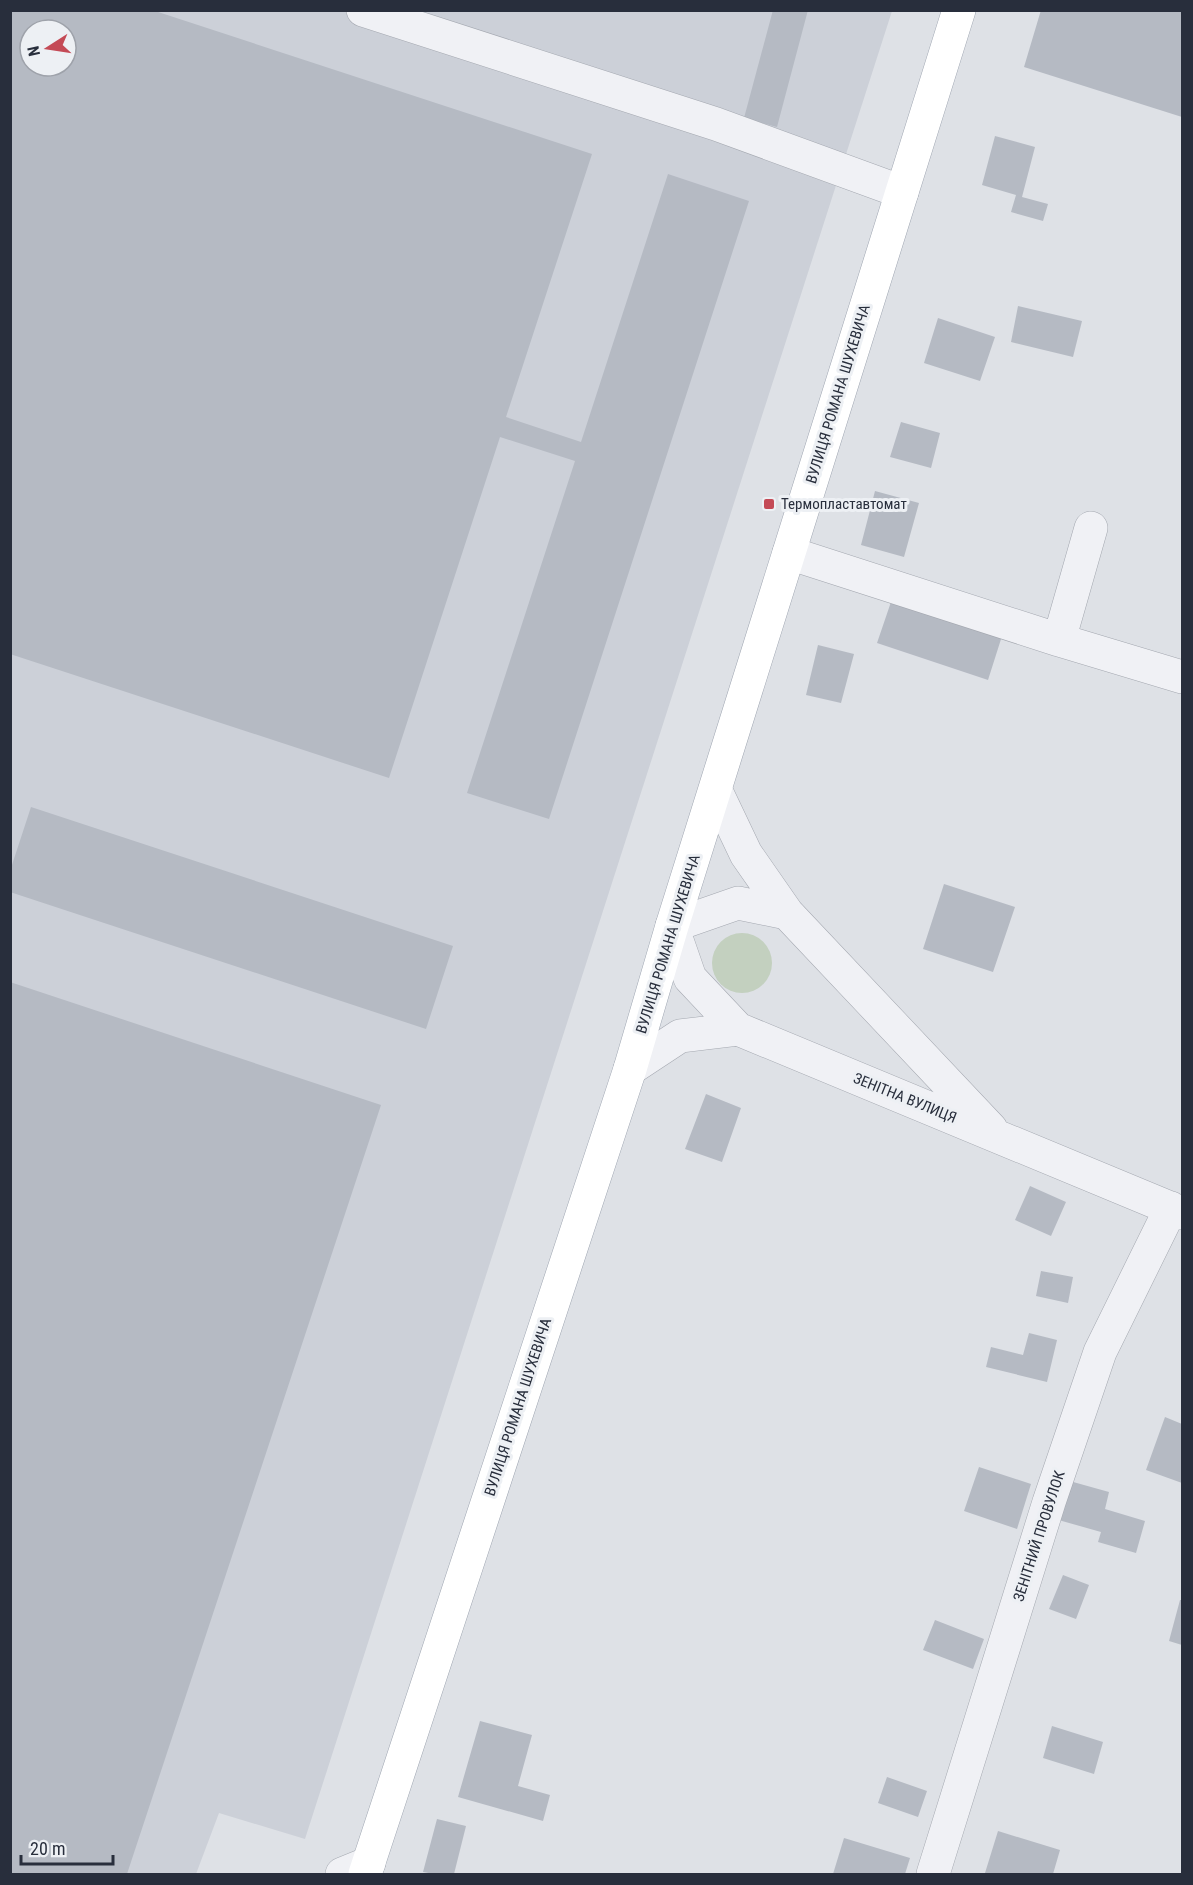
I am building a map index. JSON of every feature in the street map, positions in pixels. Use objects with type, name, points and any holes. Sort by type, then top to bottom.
[{"type":"main road","name":"ВУЛИЦЯ РОМАНА ШУХЕВИЧА","points":[[359,1871],[630,1070],[672,926],[959,10]]},
{"type":"street","points":[[363,10],[716,124],[902,192]]},
{"type":"street","points":[[1059,640],[1091,528]]},
{"type":"street","points":[[789,553],[1182,677]]},
{"type":"street","points":[[716,791],[746,854],[786,913],[998,1136]]},
{"type":"street","points":[[738,1029],[690,978],[672,926],[738,903],[786,913]]},
{"type":"street","name":"ЗЕНІТНА ВУЛИЦЯ","points":[[630,1070],[680,1036],[738,1029],[1177,1210]]},
{"type":"street","name":"ЗЕНІТНИЙ ПРОВУЛОК","points":[[933,1875],[1046,1513],[1100,1352],[1177,1210]]},
{"type":"shaded area","points":[[11,11],[892,11],[305,1839],[219,1813],[196,1874],[11,1874]]},
{"type":"green space","points":[[736,933],[748,933],[759,938],[767,946],[772,963],[770,975],[759,988],[748,993],[736,993],[725,988],[717,980],[712,969],[712,957],[717,946],[725,938]]},
{"type":"building","points":[[10,10],[152,10],[592,154],[506,417],[581,442],[668,174],[749,201],[549,819],[467,793],[575,461],[500,437],[389,778],[10,654]]},
{"type":"building","points":[[773,10],[808,10],[777,127],[744,118]]},
{"type":"building","points":[[1041,10],[1182,10],[1182,117],[1024,67]]},
{"type":"building","points":[[995,136],[1035,147],[1022,197],[1048,204],[1043,221],[1011,212],[1016,195],[982,185]]},
{"type":"building","points":[[1018,306],[1082,321],[1073,357],[1011,342]]},
{"type":"building","points":[[938,318],[995,337],[980,381],[924,363]]},
{"type":"building","points":[[901,422],[940,433],[931,468],[890,457]]},
{"type":"building","points":[[875,491],[919,503],[904,557],[861,545]]},
{"type":"building","points":[[892,599],[1002,636],[988,680],[877,643]]},
{"type":"building","points":[[818,645],[854,654],[841,703],[806,695]]},
{"type":"building","points":[[31,807],[453,946],[426,1029],[10,892],[10,871]]},
{"type":"building","points":[[944,884],[1015,907],[993,972],[923,949]]},
{"type":"building","points":[[10,982],[381,1105],[127,1874],[10,1874]]},
{"type":"building","points":[[706,1094],[741,1108],[722,1162],[685,1149]]},
{"type":"building","points":[[1030,1186],[1066,1202],[1051,1236],[1015,1220]]},
{"type":"building","points":[[1041,1271],[1073,1277],[1068,1303],[1036,1296]]},
{"type":"building","points":[[1029,1333],[1057,1340],[1047,1382],[986,1367],[991,1347],[1023,1355]]},
{"type":"building","points":[[1165,1417],[1182,1424],[1182,1483],[1146,1470]]},
{"type":"building","points":[[979,1467],[1031,1484],[1017,1529],[964,1511]]},
{"type":"building","points":[[1066,1480],[1109,1492],[1105,1509],[1145,1521],[1136,1553],[1098,1542],[1101,1532],[1055,1519]]},
{"type":"building","points":[[1063,1575],[1089,1585],[1076,1619],[1049,1609]]},
{"type":"building","points":[[1180,1600],[1182,1600],[1182,1645],[1169,1641]]},
{"type":"building","points":[[935,1620],[984,1639],[973,1669],[923,1650]]},
{"type":"building","points":[[480,1721],[532,1735],[518,1786],[550,1795],[543,1821],[458,1797]]},
{"type":"building","points":[[1052,1726],[1103,1742],[1094,1774],[1043,1758]]},
{"type":"building","points":[[887,1777],[927,1791],[918,1817],[878,1803]]},
{"type":"building","points":[[437,1819],[466,1826],[454,1874],[423,1872]]},
{"type":"building","points":[[998,1831],[1060,1850],[1053,1874],[985,1873]]},
{"type":"building","points":[[844,1838],[910,1858],[905,1874],[833,1874]]},
{"type":"place","name":"Термопластавтомат","points":[[769,504]]}]
